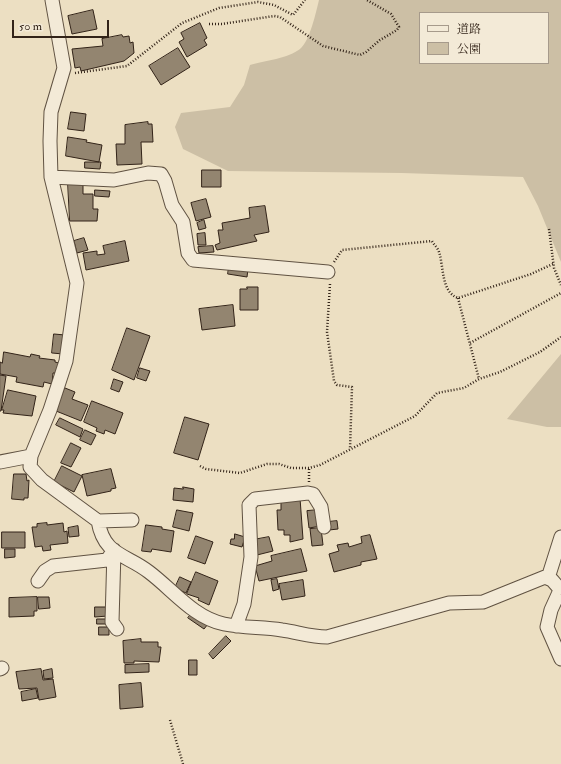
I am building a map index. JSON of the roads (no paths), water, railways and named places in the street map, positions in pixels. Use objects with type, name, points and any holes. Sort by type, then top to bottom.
[{"type":"street","points":[[52,0],[64,68],[52,112],[50,141],[52,177],[77,283],[66,361],[50,410],[31,456],[30,467],[42,480],[98,521],[132,520]]},
{"type":"street","points":[[52,177],[114,180],[148,173],[161,174],[165,181],[172,205],[184,222],[188,253],[194,260],[328,272]]},
{"type":"street","points":[[0,462],[31,456]]},
{"type":"street","points":[[236,626],[244,604],[251,557],[249,505],[255,499],[308,493],[313,494],[322,511],[324,527]]},
{"type":"street","points":[[98,521],[100,536],[114,550],[121,556],[149,572],[194,610],[223,624],[283,630],[316,637],[327,637],[449,603],[483,602],[545,577],[552,580],[560,588],[551,610],[547,627],[561,659]]},
{"type":"street","points":[[548,578],[561,537]]},
{"type":"street","points":[[38,581],[45,571],[53,566],[107,560],[114,550]]},
{"type":"street","points":[[114,550],[112,622],[117,629]]}]
